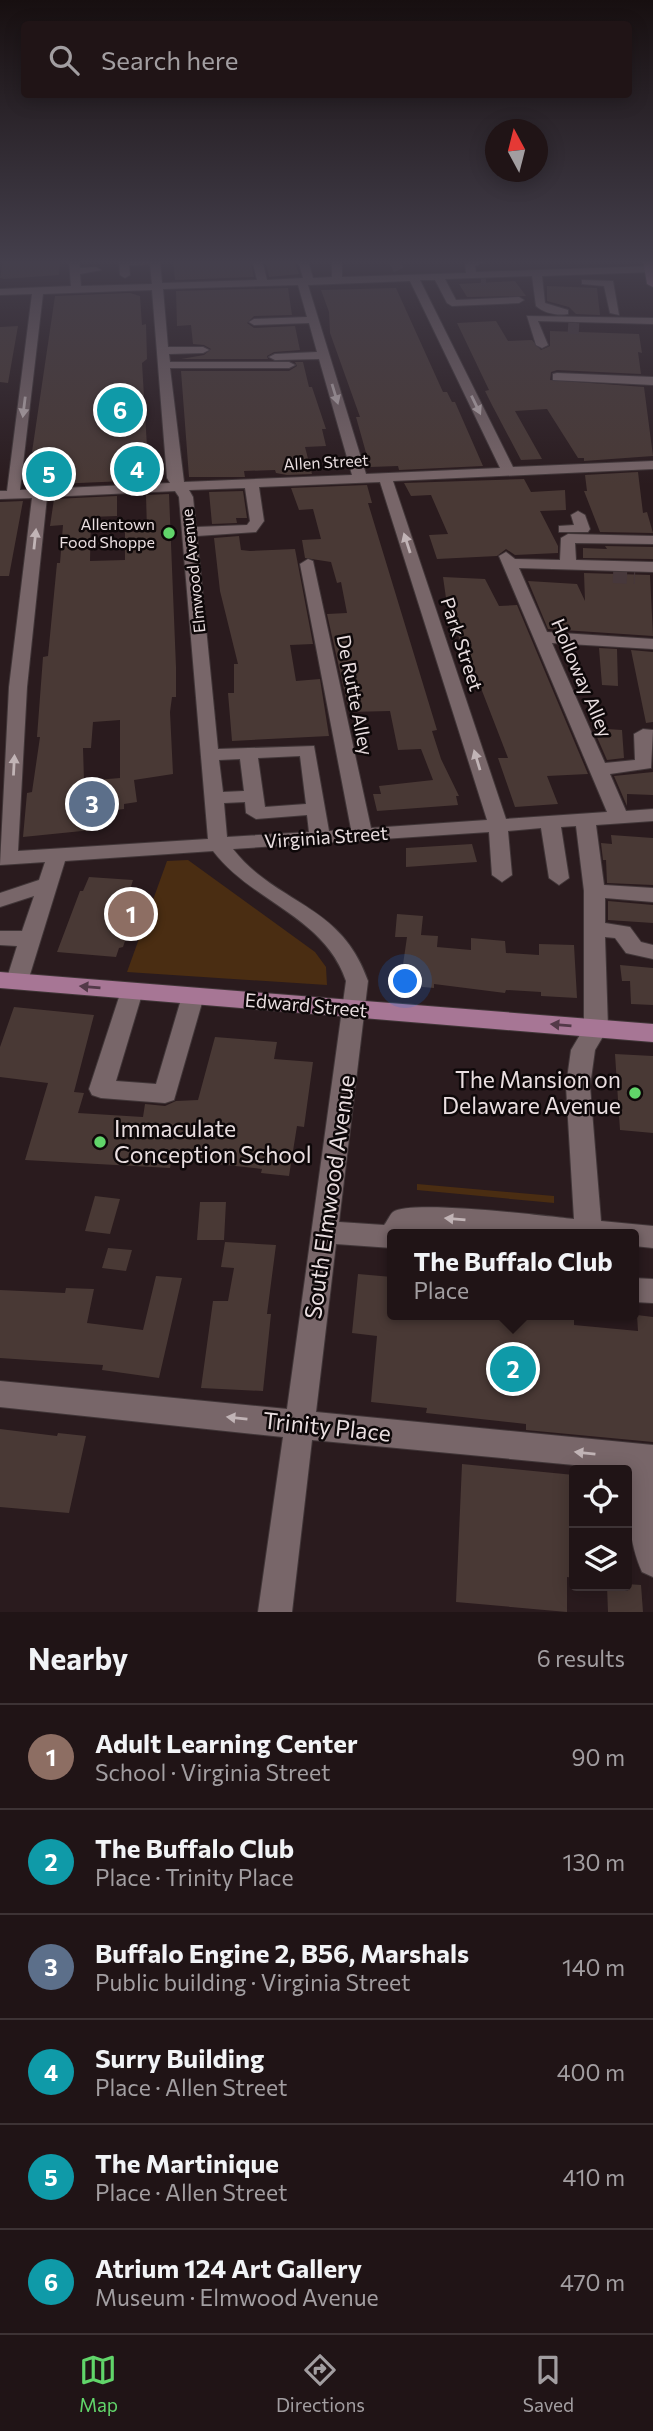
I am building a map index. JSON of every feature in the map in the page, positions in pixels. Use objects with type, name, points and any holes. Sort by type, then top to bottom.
[{"type":"main road","name":"Edward Street","points":[[8,981],[653,1033]]},
{"type":"street","points":[[6,494],[31,335]]},
{"type":"street","name":"Elmwood Avenue","points":[[161,335],[174,478],[186,497],[218,844]]},
{"type":"street","points":[[317,335],[360,478]]},
{"type":"street","points":[[437,335],[508,470]]},
{"type":"street","points":[[537,335],[542,345]]},
{"type":"street","points":[[162,351],[203,350]]},
{"type":"street","points":[[254,358],[323,355]]},
{"type":"street","points":[[163,365],[289,365]]},
{"type":"street","points":[[557,377],[653,381]]},
{"type":"street","name":"Allen Street","points":[[6,494],[653,464]]},
{"type":"street","name":"Park Street","points":[[385,476],[498,825],[502,875]]},
{"type":"street","points":[[189,532],[251,529],[257,521],[251,483]]},
{"type":"street","points":[[3,860],[18,687],[40,493]]},
{"type":"street","points":[[509,564],[568,562],[653,567]]},
{"type":"street","name":"De Rutte Alley","points":[[308,564],[362,834]]},
{"type":"street","name":"Holloway Alley","points":[[509,564],[619,817]]},
{"type":"street","points":[[635,577],[653,578]]},
{"type":"street","points":[[541,637],[653,644]]},
{"type":"street","points":[[598,769],[644,764],[643,734],[653,735]]},
{"type":"street","points":[[210,755],[308,750],[320,837]]},
{"type":"street","points":[[248,753],[256,813],[316,809]]},
{"type":"street","points":[[214,798],[254,796]]},
{"type":"street","name":"Virginia Street","points":[[3,860],[653,815]]},
{"type":"street","points":[[585,819],[594,891],[596,1028],[583,1050],[578,1086],[588,1229]]},
{"type":"street","points":[[550,821],[559,878]]},
{"type":"street","name":"South Elmwood Avenue","points":[[218,844],[234,864],[333,936],[354,963],[357,981],[275,1612]]},
{"type":"street","points":[[8,981],[32,939],[57,855]]},
{"type":"street","points":[[0,900],[50,883]]},
{"type":"street","points":[[594,891],[653,895]]},
{"type":"street","points":[[594,929],[622,932],[626,944],[635,950],[653,952]]},
{"type":"street","points":[[0,938],[32,939]]},
{"type":"street","points":[[132,991],[101,1089],[165,1094],[193,996]]},
{"type":"street","points":[[397,1229],[403,1219],[441,1218],[565,1229]]},
{"type":"street","points":[[326,1231],[387,1236]]},
{"type":"street","name":"Trinity Place","points":[[0,1394],[643,1459]]},
{"type":"street","points":[[643,1459],[653,1561]]},
{"type":"lane","points":[[563,528],[583,529],[578,515]]},
{"type":"lane","points":[[563,528],[653,540]]},
{"type":"lane","points":[[563,528],[568,562]]},
{"type":"lane","points":[[509,564],[613,576]]},
{"type":"shaded area","points":[[188,860],[315,952],[326,967],[327,985],[127,972],[167,861]]},
{"type":"shaded area","points":[[417,1184],[554,1196],[554,1203],[417,1190]]},
{"type":"building","points":[[0,335],[16,335],[8,383],[0,382]]},
{"type":"building","points":[[49,335],[146,335],[147,359],[142,363],[149,480],[32,485],[32,452]]},
{"type":"building","points":[[192,335],[297,335],[300,350],[274,352],[267,356],[268,359],[181,359],[204,355],[211,349],[193,344]]},
{"type":"building","points":[[331,335],[417,335],[443,392],[447,392],[452,402],[455,402],[483,466],[399,470],[398,466],[370,467],[356,417],[360,417]]},
{"type":"building","points":[[463,335],[505,335],[508,341],[532,340],[541,350],[550,346],[550,335],[639,335],[641,374],[557,370],[551,372],[550,380],[644,387],[653,456],[584,461],[584,458],[578,458],[547,409],[515,411],[542,459],[521,460],[485,391],[489,390]]},
{"type":"building","points":[[295,362],[303,362],[309,387],[312,387],[326,429],[322,429],[326,446],[305,447],[312,474],[287,475],[276,473],[275,470],[244,471],[245,477],[189,477],[181,371],[289,371],[297,366]]},
{"type":"building","points":[[638,472],[643,513],[647,512],[653,533],[600,532],[584,491],[587,491],[585,475]]},
{"type":"building","points":[[524,479],[531,492],[565,490],[566,510],[540,511],[558,546],[558,553],[515,555],[506,549],[497,556],[437,559],[429,535],[448,534],[431,495],[411,496],[404,483]]},
{"type":"building","points":[[367,485],[372,503],[368,503],[437,730],[432,731],[441,759],[459,796],[456,796],[458,805],[377,811],[373,794],[381,794],[379,786],[433,780],[421,749],[398,750],[390,711],[349,712],[327,614],[347,613],[341,582],[337,583],[331,562],[305,558],[302,540],[321,539],[313,509],[299,510],[291,488]]},
{"type":"building","points":[[243,491],[247,518],[236,518],[237,523],[212,524],[209,492]]},
{"type":"building","points":[[169,494],[176,667],[176,697],[172,697],[170,712],[173,774],[134,780],[137,802],[124,804],[124,809],[108,811],[108,818],[91,820],[92,830],[23,837],[27,793],[32,792],[40,737],[37,737],[43,657],[48,656],[57,563],[60,563],[63,525],[50,526],[54,499],[117,496],[117,516],[91,517],[90,561],[125,560],[125,532],[147,531],[146,495]],"holes":[[[120,720],[120,778],[84,781],[83,748],[91,748],[93,722]]]},
{"type":"building","points":[[23,501],[9,576],[0,576],[0,502]]},
{"type":"building","points":[[239,536],[241,550],[295,549],[313,644],[290,645],[296,681],[320,679],[329,736],[232,741],[228,693],[234,693],[234,664],[238,664],[220,591],[214,538]]},
{"type":"building","points":[[605,546],[653,547],[653,559],[583,558],[583,548],[607,549]]},
{"type":"building","points":[[584,573],[650,575],[653,636],[548,629],[528,581],[577,584],[585,601]]},
{"type":"building","points":[[443,577],[485,579],[499,606],[517,605],[588,774],[547,776],[558,804],[515,807],[498,758],[508,758],[455,627],[458,626],[446,598]]},
{"type":"building","points":[[599,648],[617,649],[618,686],[602,685]]},
{"type":"building","points":[[631,650],[653,652],[653,722],[646,723]]},
{"type":"building","points":[[593,728],[622,730],[624,758],[607,760]]},
{"type":"building","points":[[653,772],[653,795],[627,794],[627,806],[614,776]]},
{"type":"building","points":[[611,835],[653,838],[653,885],[607,883],[606,860],[603,860],[601,843],[612,844]]},
{"type":"building","points":[[472,844],[477,862],[406,867],[406,848]]},
{"type":"building","points":[[89,877],[133,880],[129,893],[141,894],[123,947],[119,948],[116,957],[57,952],[80,891],[83,891]]},
{"type":"building","points":[[608,901],[653,905],[653,923],[608,920]]},
{"type":"building","points":[[397,914],[423,916],[421,935],[438,936],[437,947],[471,950],[471,938],[505,941],[506,953],[539,955],[539,944],[574,945],[577,998],[541,996],[541,992],[506,990],[505,993],[434,984],[434,988],[400,985],[407,937],[395,937]]},
{"type":"building","points":[[620,965],[653,968],[653,1005],[631,1004],[630,981],[622,981]]},
{"type":"building","points":[[14,1007],[94,1015],[74,1092],[84,1093],[78,1113],[143,1117],[145,1104],[165,1106],[176,1101],[198,1100],[215,1037],[277,1042],[274,1059],[313,1062],[304,1127],[297,1126],[289,1176],[261,1173],[262,1169],[172,1159],[170,1168],[25,1160],[48,1083],[0,1077],[0,1047]]},
{"type":"building","name":"The Mansion on Delaware Avenue","points":[[615,1054],[653,1056],[653,1133],[620,1130]]},
{"type":"building","points":[[95,1196],[120,1199],[110,1234],[85,1231]]},
{"type":"building","points":[[200,1202],[226,1202],[224,1240],[197,1240]]},
{"type":"building","points":[[225,1242],[276,1245],[267,1314],[271,1314],[263,1391],[201,1388],[213,1301],[228,1301],[234,1268],[221,1267]]},
{"type":"building","points":[[108,1248],[132,1250],[126,1271],[102,1268]]},
{"type":"building","points":[[358,1274],[387,1277],[387,1320],[574,1320],[574,1325],[638,1331],[639,1315],[653,1317],[653,1442],[526,1430],[526,1424],[426,1413],[427,1408],[371,1402],[377,1336],[352,1333]]},
{"type":"building","points":[[156,1276],[182,1278],[159,1378],[102,1370],[103,1365],[0,1358],[0,1290],[65,1293],[66,1288],[94,1289],[87,1323],[143,1330]]},
{"type":"building","points":[[0,1429],[57,1436],[58,1433],[86,1436],[69,1513],[0,1507]]},
{"type":"building","points":[[462,1464],[569,1475],[567,1612],[456,1602]]},
{"type":"building","points":[[632,1584],[641,1585],[643,1612],[608,1612],[607,1591],[632,1591]]},
{"type":"tunnel","points":[[613,576],[635,577]]},
{"type":"place","name":"Atrium 124 Art Gallery","points":[[120,410]]},
{"type":"place","name":"Surry Building","points":[[137,469]]},
{"type":"place","name":"The Martinique","points":[[49,474]]},
{"type":"place","name":"Allentown Food Shoppe","points":[[169,533]]},
{"type":"place","name":"Buffalo Engine 2, B56, Marshals","points":[[92,804]]},
{"type":"place","name":"Adult Learning Center","points":[[131,914]]},
{"type":"place","name":"The Mansion on Delaware Avenue","points":[[635,1093]]},
{"type":"place","name":"Immaculate Conception School","points":[[100,1142]]},
{"type":"place","name":"The Buffalo Club","points":[[513,1369]]}]
